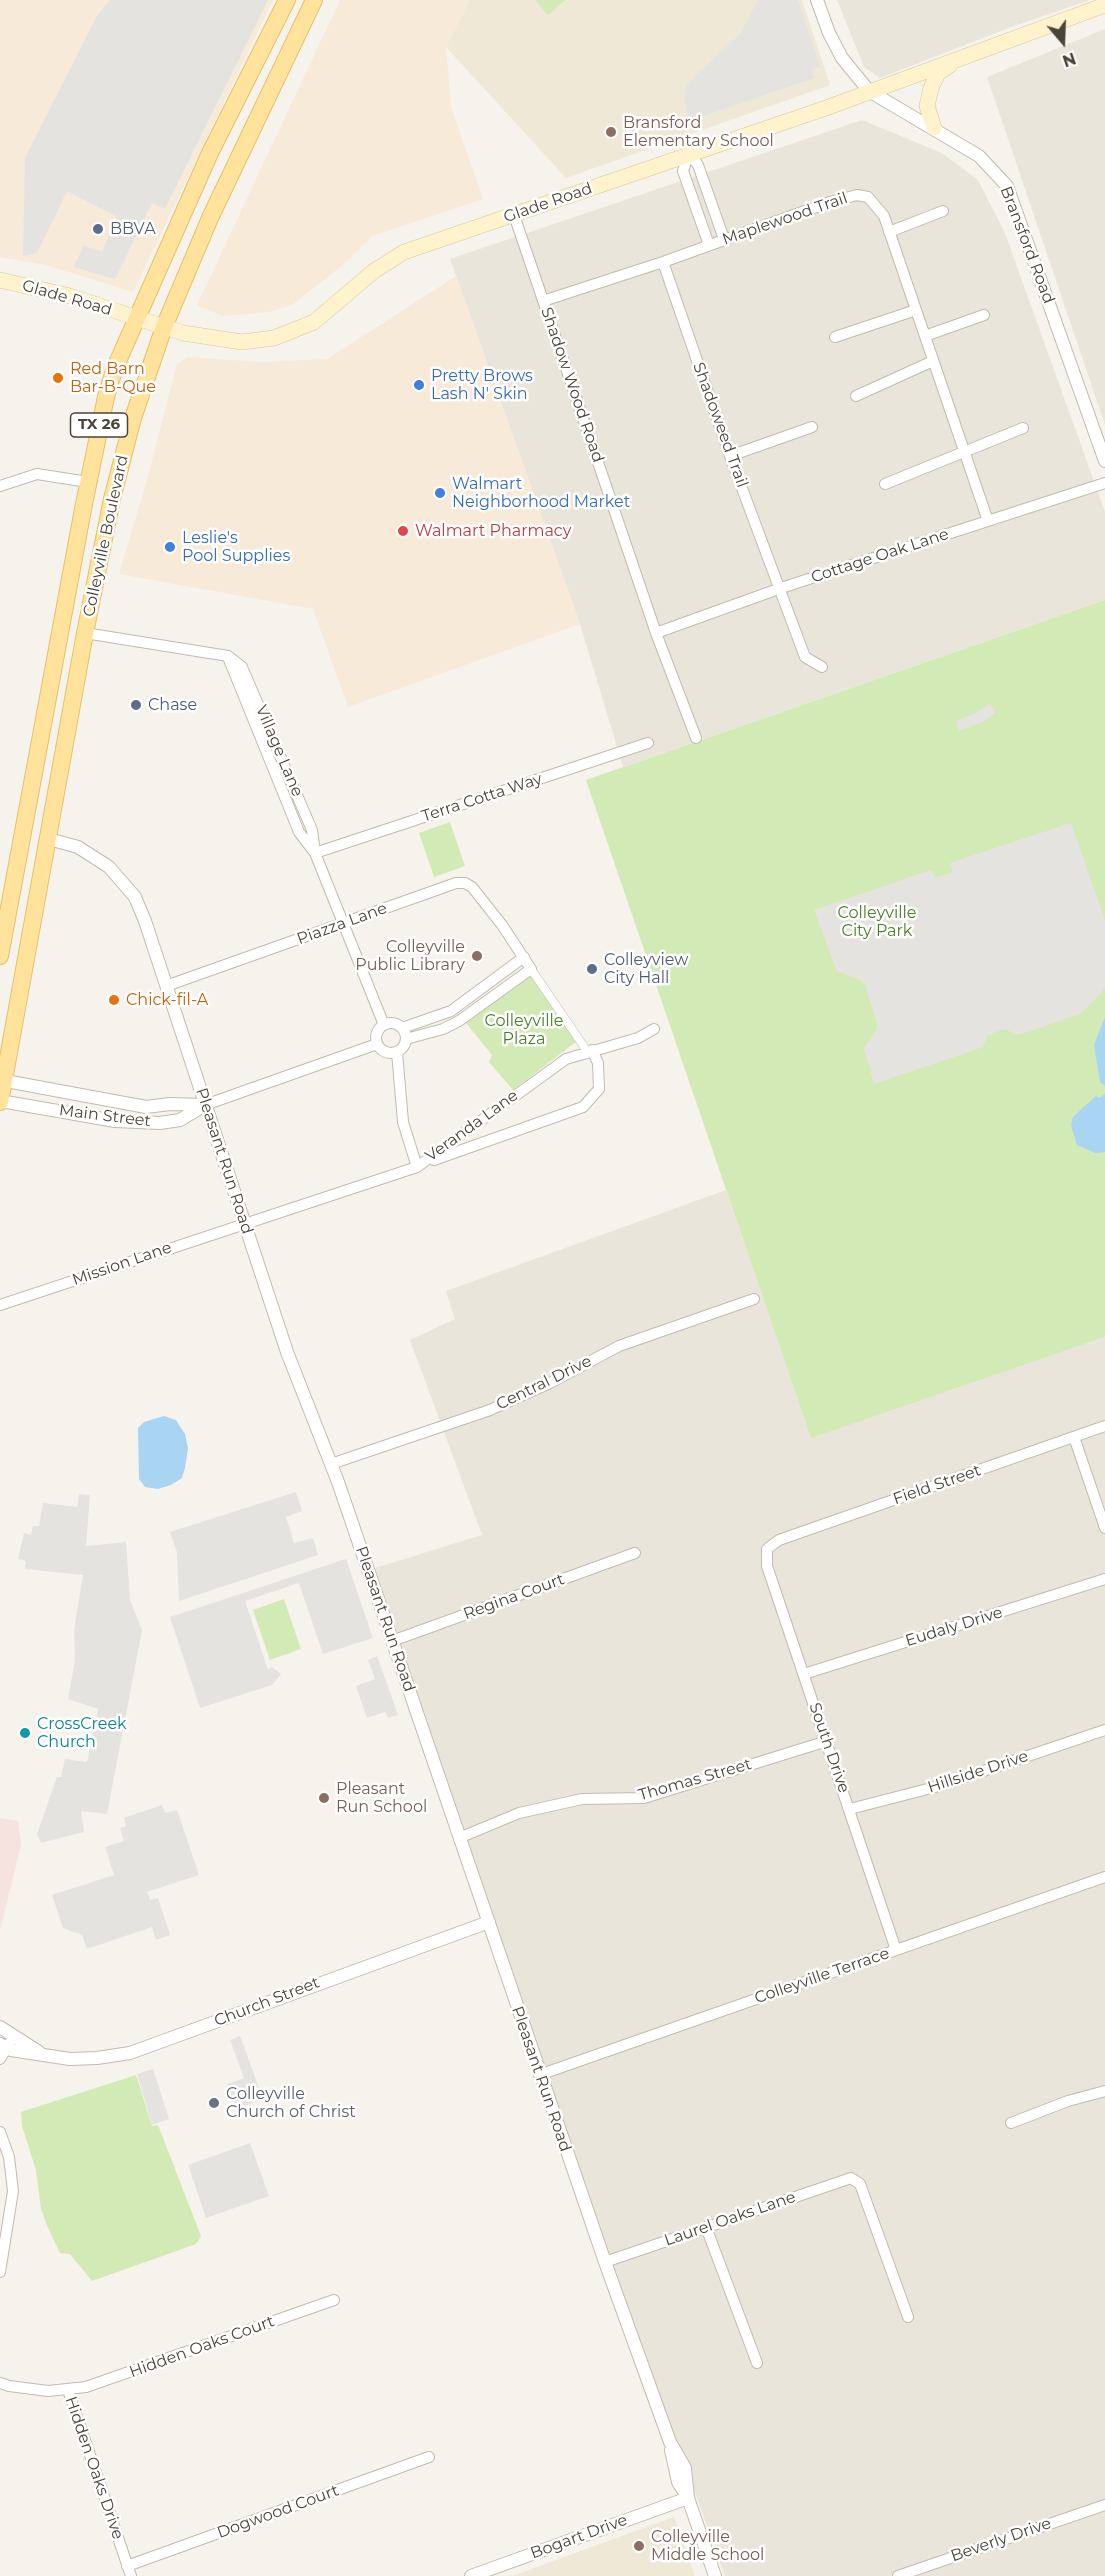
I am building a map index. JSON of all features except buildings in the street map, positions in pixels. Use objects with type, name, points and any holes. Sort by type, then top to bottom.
[{"type":"main road","name":"Colleyville Boulevard","points":[[0,956],[88,482],[112,379],[210,153],[287,0]]},
{"type":"main road","name":"Colleyville Boulevard","points":[[0,1101],[85,633],[112,499],[133,418],[164,327],[210,218],[314,0]]},
{"type":"main road","name":"Glade Road","points":[[0,280],[70,296],[164,327],[242,342],[274,338],[314,322],[374,271],[404,252],[826,108],[1105,6]]},
{"type":"main road","points":[[261,52],[283,63]]},
{"type":"main road","points":[[934,128],[927,106],[931,88],[938,73],[962,57]]},
{"type":"street","name":"Bransford Road","points":[[817,0],[829,33],[842,58],[869,91],[979,156],[1007,186],[1101,432],[1105,461]]},
{"type":"street","points":[[689,153],[698,165],[724,239]]},
{"type":"street","points":[[689,153],[683,171],[709,245]]},
{"type":"street","name":"Maplewood Trail","points":[[543,301],[663,262],[805,210],[857,195],[873,200],[884,216],[988,521]]},
{"type":"street","points":[[889,232],[943,211]]},
{"type":"street","name":"Shadow Wood Road","points":[[514,214],[656,633],[696,738]]},
{"type":"street","name":"Shadoweed Trail","points":[[663,262],[730,456],[805,657],[822,667]]},
{"type":"street","points":[[836,337],[916,310]]},
{"type":"street","points":[[925,336],[984,315]]},
{"type":"street","points":[[856,396],[933,361]]},
{"type":"street","points":[[730,456],[812,427]]},
{"type":"street","points":[[885,484],[1023,428]]},
{"type":"street","points":[[0,486],[37,474],[88,482]]},
{"type":"street","name":"Cottage Oak Lane","points":[[656,633],[781,588],[1105,483]]},
{"type":"street","name":"Village Lane","points":[[85,633],[228,656],[242,667],[312,830],[315,853],[384,1025]]},
{"type":"street","name":"Terra Cotta Way","points":[[315,853],[648,743]]},
{"type":"street","name":"Pleasant Run Road","points":[[49,839],[78,847],[94,856],[122,879],[135,897],[143,916],[287,1352],[331,1464],[489,1922],[539,2075],[670,2442],[675,2471],[688,2498],[715,2576]]},
{"type":"street","name":"Piazza Lane","points":[[166,986],[456,883],[465,883],[472,887],[524,957]]},
{"type":"street","points":[[402,1028],[452,1011],[524,957],[598,1063],[599,1089],[583,1107],[417,1167],[403,1122],[398,1052],[406,1039],[443,1029],[459,1021],[531,969]]},
{"type":"street","points":[[398,1052],[384,1051],[377,1044],[377,1033],[384,1025],[396,1024],[402,1028],[406,1039]]},
{"type":"street","name":"Veranda Lane","points":[[244,1222],[417,1167],[566,1059],[638,1038],[654,1029]]},
{"type":"street","name":"Main Street","points":[[0,1101],[115,1121],[160,1123],[180,1120],[205,1105],[377,1044]]},
{"type":"street","name":"Main Street","points":[[2,1080],[146,1107],[170,1104],[205,1105]]},
{"type":"street","name":"Mission Lane","points":[[0,1305],[244,1222]]},
{"type":"street","name":"Central Drive","points":[[331,1464],[490,1410],[550,1383],[620,1346],[754,1299]]},
{"type":"street","name":"Field Street","points":[[769,1546],[779,1540],[1105,1425]]},
{"type":"street","points":[[1074,1437],[1105,1528]]},
{"type":"street","name":"South Drive","points":[[769,1546],[767,1566],[896,1950]]},
{"type":"street","name":"Regina Court","points":[[392,1641],[636,1553]]},
{"type":"street","name":"Eudaly Drive","points":[[804,1674],[1105,1579]]},
{"type":"street","name":"Hillside Drive","points":[[850,1809],[939,1786],[1105,1730]]},
{"type":"street","name":"Thomas Street","points":[[459,1839],[519,1813],[582,1799],[644,1798],[827,1742]]},
{"type":"street","name":"Colleyville Terrace","points":[[539,2075],[1105,1877]]},
{"type":"street","name":"Church Street","points":[[3,2046],[84,2060],[130,2053],[489,1922]]},
{"type":"street","name":"Church Street","points":[[0,2027],[42,2054]]},
{"type":"street","points":[[0,2059],[3,2046],[14,2036]]},
{"type":"street","points":[[1011,2123],[1068,2101],[1105,2091]]},
{"type":"street","points":[[0,2132],[9,2157],[13,2191],[0,2272]]},
{"type":"street","name":"Laurel Oaks Lane","points":[[605,2262],[840,2181],[856,2180],[860,2184],[908,2317]]},
{"type":"street","points":[[706,2227],[757,2363]]},
{"type":"street","name":"Hidden Oaks Court","points":[[68,2390],[111,2380],[334,2300]]},
{"type":"street","name":"Hidden Oaks Drive","points":[[0,2383],[26,2389],[68,2390],[129,2571]]},
{"type":"street","name":"Dogwood Court","points":[[129,2571],[429,2457]]},
{"type":"street","name":"Bogart Drive","points":[[471,2576],[688,2498]]},
{"type":"street","name":"Beverly Drive","points":[[898,2576],[1105,2505]]},
{"type":"shaded area","points":[[0,0],[273,0],[133,292],[46,265],[0,257]]},
{"type":"shaded area","points":[[110,0],[268,0],[165,209],[152,203],[115,279],[73,267],[84,246],[102,252],[117,217],[67,191],[37,253],[23,256],[25,158],[97,16]]},
{"type":"shaded area","points":[[340,0],[470,0],[446,47],[451,107],[483,199],[372,236],[345,263],[292,305],[269,312],[222,316],[197,305]]},
{"type":"shaded area","name":"Bransford Elementary School","points":[[470,0],[802,0],[830,85],[566,178],[446,47]]},
{"type":"shaded area","points":[[758,0],[798,0],[820,67],[812,69],[814,78],[689,121],[684,98],[686,85],[741,33]]},
{"type":"shaded area","points":[[837,0],[1090,0],[1011,27],[880,78],[864,67]]},
{"type":"shaded area","points":[[1105,29],[1105,425],[987,77]]},
{"type":"shaded area","points":[[862,120],[942,153],[978,180],[1005,233],[1105,512],[1105,600],[623,767],[580,624],[450,259]]},
{"type":"shaded area","points":[[456,276],[580,624],[348,707],[313,609],[119,574],[147,480],[177,364],[188,357],[261,362],[327,359]]},
{"type":"shaded area","points":[[990,704],[996,712],[985,721],[959,731],[956,721]]},
{"type":"shaded area","points":[[1071,823],[1105,921],[1105,987],[1102,992],[1080,1014],[1018,1035],[1007,1030],[1000,1030],[987,1036],[983,1047],[874,1084],[864,1048],[877,1029],[877,1023],[865,985],[859,979],[837,971],[814,910],[931,870],[935,878],[953,872],[950,863]]},
{"type":"shaded area","points":[[726,1190],[811,1437],[1105,1337],[1105,2576],[725,2576],[584,2184],[375,1568],[482,1535],[410,1340],[455,1319],[446,1291]]},
{"type":"shaded area","points":[[296,1492],[302,1511],[286,1517],[294,1543],[313,1538],[318,1555],[179,1601],[177,1552],[170,1532]]},
{"type":"shaded area","points":[[79,1494],[90,1495],[86,1546],[126,1542],[130,1600],[142,1630],[107,1814],[81,1811],[84,1832],[41,1843],[37,1834],[57,1777],[61,1777],[65,1759],[87,1762],[98,1709],[68,1699],[75,1660],[74,1630],[83,1575],[25,1569],[26,1561],[18,1559],[24,1533],[31,1535],[33,1526],[39,1526],[43,1503],[77,1507]]},
{"type":"shaded area","points":[[346,1559],[373,1638],[323,1654],[299,1583],[245,1601],[268,1670],[272,1667],[281,1674],[272,1685],[200,1708],[170,1617]]},
{"type":"shaded area","points":[[377,1656],[398,1715],[388,1718],[385,1712],[367,1718],[356,1686],[375,1679],[368,1660]]},
{"type":"shaded area","points":[[162,1805],[165,1813],[177,1810],[199,1875],[147,1892],[150,1900],[158,1898],[170,1935],[156,1940],[152,1927],[87,1949],[82,1935],[63,1928],[52,1895],[114,1875],[105,1847],[124,1841],[120,1828],[126,1826],[124,1818]]},
{"type":"shaded area","points":[[0,1818],[18,1821],[21,1845],[0,1931]]},
{"type":"shaded area","points":[[240,2036],[263,2099],[237,2109],[227,2084],[244,2078],[230,2040]]},
{"type":"shaded area","points":[[153,2069],[169,2119],[152,2125],[137,2074]]},
{"type":"shaded area","points":[[250,2143],[269,2196],[206,2218],[188,2165]]},
{"type":"shaded area","name":"Colleyville Middle School","points":[[674,2517],[695,2576],[512,2576]]},
{"type":"green space","points":[[535,0],[565,0],[548,15]]},
{"type":"green space","name":"Colleyville City Park","points":[[1105,600],[1105,1337],[811,1438],[586,780]]},
{"type":"green space","points":[[450,822],[465,866],[434,877],[419,833]]},
{"type":"green space","name":"Colleyville Plaza","points":[[535,973],[581,1038],[513,1090],[489,1062],[492,1055],[466,1023]]},
{"type":"green space","points":[[284,1599],[301,1649],[270,1660],[253,1610]]},
{"type":"green space","points":[[136,2075],[152,2126],[158,2125],[201,2236],[196,2244],[92,2281],[70,2254],[60,2253],[47,2226],[41,2209],[36,2170],[22,2126],[21,2112]]},
{"type":"water","points":[[1105,1017],[1105,1086],[1100,1082],[1094,1045]]},
{"type":"water","points":[[1105,1094],[1105,1152],[1095,1153],[1077,1145],[1071,1125],[1073,1117],[1096,1096],[1099,1098]]},
{"type":"water","points":[[164,1416],[176,1420],[185,1434],[188,1448],[185,1468],[182,1478],[171,1485],[158,1489],[145,1487],[139,1479],[138,1428],[144,1422]]},
{"type":"place","name":"Bransford Elementary School","points":[[611,132]]},
{"type":"place","name":"BBVA","points":[[98,229]]},
{"type":"place","name":"Red Barn Bar-B-Que","points":[[58,378]]},
{"type":"place","name":"Pretty Brows Lash N' Skin","points":[[419,385]]},
{"type":"place","name":"Walmart Neighborhood Market","points":[[440,493]]},
{"type":"place","name":"Walmart Pharmacy","points":[[403,531]]},
{"type":"place","name":"Leslie's Pool Supplies","points":[[170,547]]},
{"type":"place","name":"Chase","points":[[136,705]]},
{"type":"place","name":"Colleyville Public Library","points":[[477,956]]},
{"type":"place","name":"Colleyview City Hall","points":[[592,969]]},
{"type":"place","name":"Chick-fil-A","points":[[114,1000]]},
{"type":"place","name":"CrossCreek Church","points":[[25,1733]]},
{"type":"place","name":"Pleasant Run School","points":[[324,1798]]},
{"type":"place","name":"Colleyville Church of Christ","points":[[214,2103]]},
{"type":"place","name":"Colleyville Middle School","points":[[639,2546]]}]
